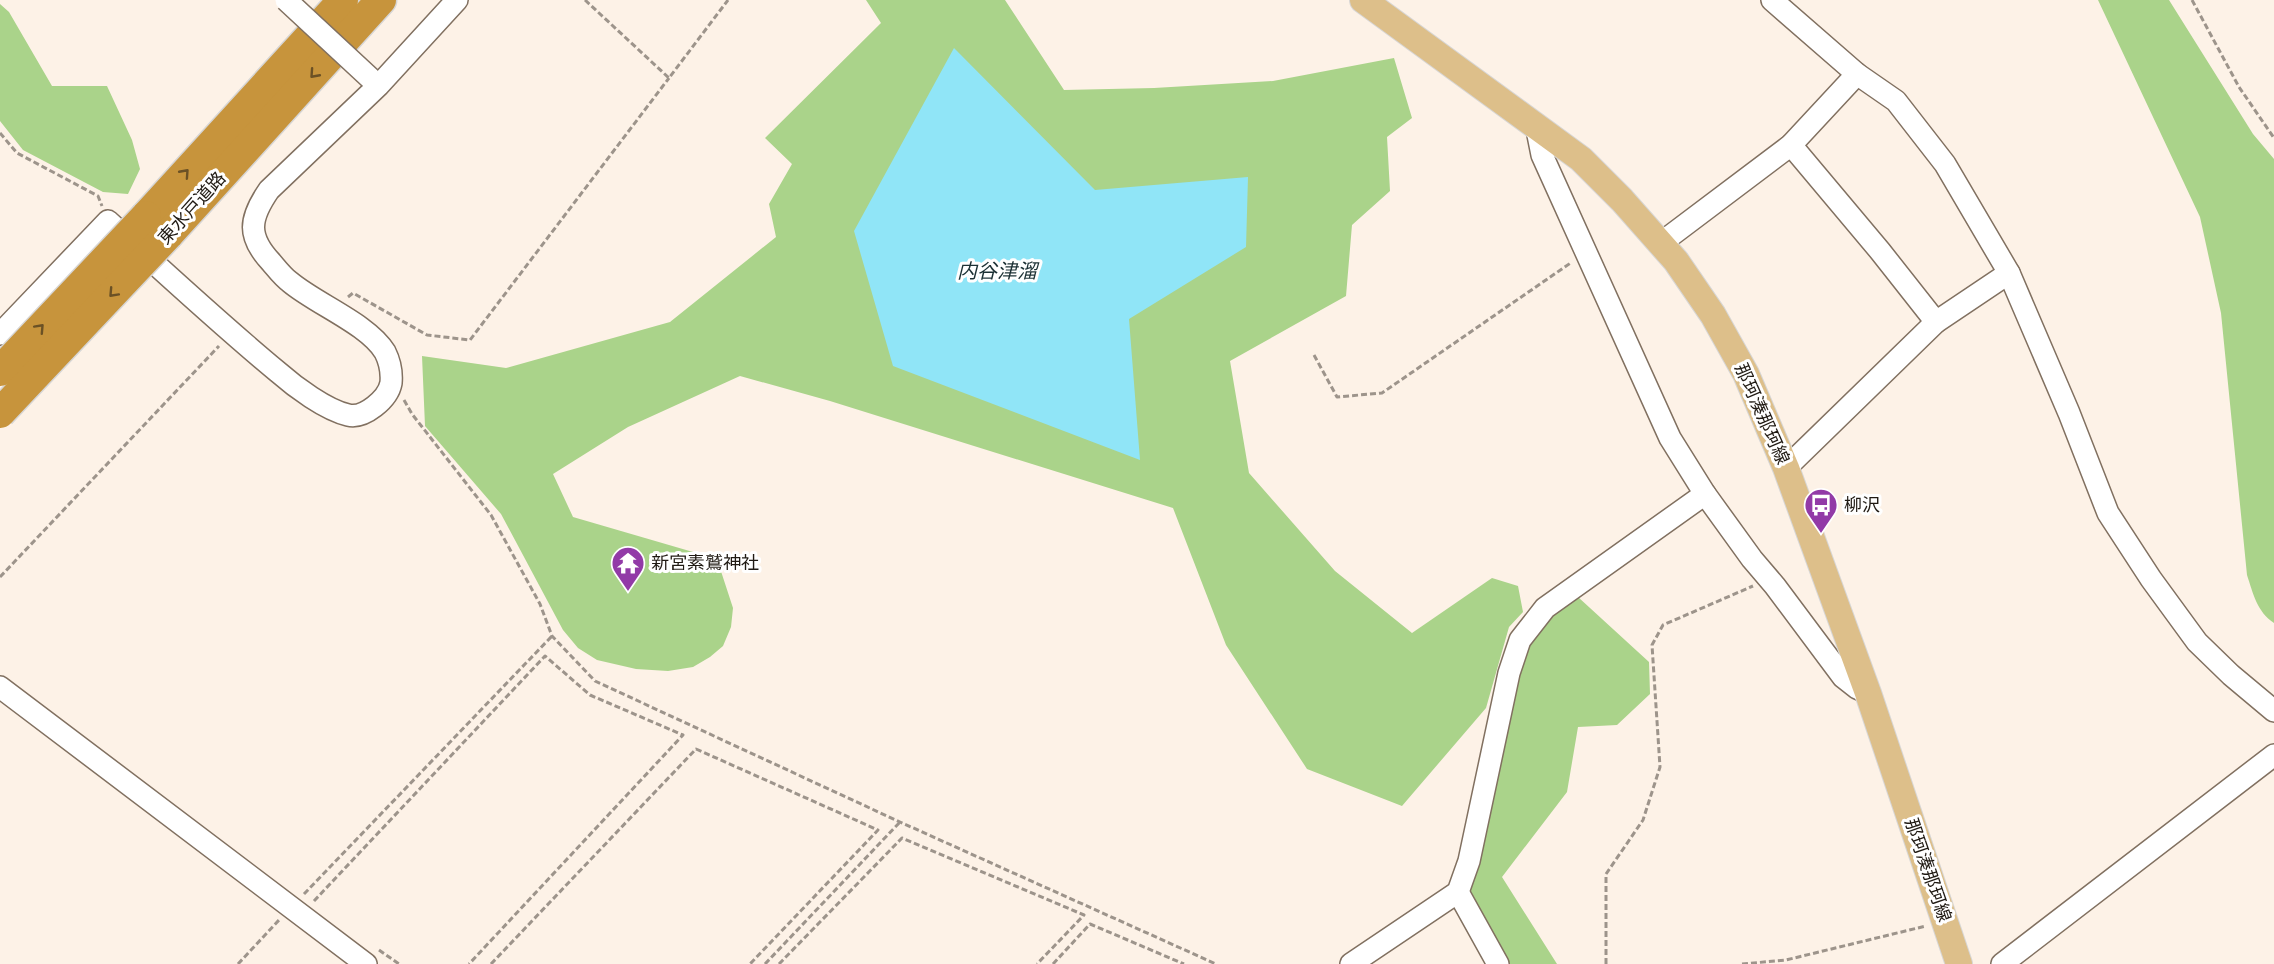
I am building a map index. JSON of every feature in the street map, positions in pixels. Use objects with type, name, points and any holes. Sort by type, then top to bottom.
[{"type":"highway","name":"東水戸道路","points":[[0,413],[343,0]]},
{"type":"highway","name":"東水戸道路","points":[[0,371],[157,226],[381,0]]},
{"type":"main road","name":"那珂湊那珂線","points":[[1363,0],[1581,159],[1661,243],[1682,270],[1724,334],[1746,374],[1786,468],[1868,693],[1959,964]]},
{"type":"street","points":[[286,0],[375,82]]},
{"type":"street","points":[[0,334],[108,221],[231,333],[285,378],[333,410],[350,416],[365,414],[378,404],[391,386],[391,367],[384,351],[366,333],[289,282],[260,250],[253,234],[253,222],[259,205],[269,190],[457,0]]},
{"type":"street","points":[[1772,0],[1857,74],[1896,101],[1945,164],[2009,273],[2069,413],[2108,513],[2151,579],[2197,642],[2231,675],[2274,711]]},
{"type":"street","points":[[1661,243],[1791,145],[1857,74]]},
{"type":"street","points":[[1536,125],[1542,155],[1670,438],[1705,494],[1752,559],[1843,677],[1868,693]]},
{"type":"street","points":[[1791,145],[1936,322]]},
{"type":"street","points":[[1786,468],[1936,322],[2009,273]]},
{"type":"street","points":[[1351,964],[1458,892],[1469,861],[1509,673],[1520,640],[1545,608],[1705,494]]},
{"type":"street","points":[[0,687],[366,964]]},
{"type":"street","points":[[2002,964],[2274,756]]},
{"type":"street","points":[[1458,892],[1498,964]]},
{"type":"path","points":[[585,0],[669,78]]},
{"type":"path","points":[[331,309],[352,293],[427,335],[470,340],[728,0]]},
{"type":"path","points":[[2192,0],[2239,87],[2274,138]]},
{"type":"path","points":[[0,133],[17,153],[98,196],[108,221]]},
{"type":"path","points":[[1314,355],[1337,398],[1382,393],[1586,252]]},
{"type":"path","points":[[0,577],[231,333]]},
{"type":"path","points":[[391,386],[402,397],[412,414],[491,515],[540,604],[552,636],[596,681],[900,822],[1216,964]]},
{"type":"path","points":[[1606,964],[1606,874],[1643,819],[1660,767],[1652,645],[1663,625],[1769,579]]},
{"type":"path","points":[[238,964],[552,636]]},
{"type":"path","points":[[314,901],[545,656],[590,695],[683,735],[469,964]]},
{"type":"path","points":[[492,964],[696,749],[878,830],[750,964]]},
{"type":"path","points":[[765,964],[900,822]]},
{"type":"path","points":[[779,964],[902,838],[1084,915],[1037,964]]},
{"type":"path","points":[[1742,964],[1786,960],[1946,922]]},
{"type":"path","points":[[1053,964],[1090,924],[1184,964]]},
{"type":"green space","points":[[866,0],[1005,0],[1064,90],[1154,88],[1273,81],[1394,58],[1412,118],[1387,137],[1390,191],[1352,225],[1346,296],[1230,361],[1249,473],[1335,571],[1412,633],[1492,578],[1518,586],[1523,612],[1509,627],[1486,708],[1402,806],[1307,769],[1226,645],[1173,508],[830,401],[740,376],[628,427],[553,474],[573,517],[717,559],[733,608],[731,627],[723,646],[693,667],[668,671],[636,669],[597,660],[578,648],[563,630],[501,514],[425,426],[422,356],[506,368],[670,322],[776,237],[769,204],[792,164],[765,138],[881,23]]},
{"type":"green space","points":[[2098,0],[2169,0],[2253,134],[2274,159],[2274,623],[2260,608],[2247,575],[2221,313],[2200,217]]},
{"type":"green space","points":[[0,4],[9,12],[52,86],[107,86],[132,140],[140,169],[128,194],[103,192],[23,150],[0,121]]},
{"type":"green space","points":[[1578,597],[1649,662],[1650,694],[1617,725],[1578,727],[1567,792],[1502,877],[1557,964],[1502,964],[1463,892],[1517,675],[1529,644],[1552,611]]},
{"type":"water","name":"内谷津溜","points":[[954,48],[1095,190],[1248,177],[1246,247],[1129,319],[1140,460],[893,366],[854,231]]},
{"type":"place","name":"柳沢","points":[[1821,534]]},
{"type":"place","name":"新宮素鷲神社","points":[[628,592]]}]
